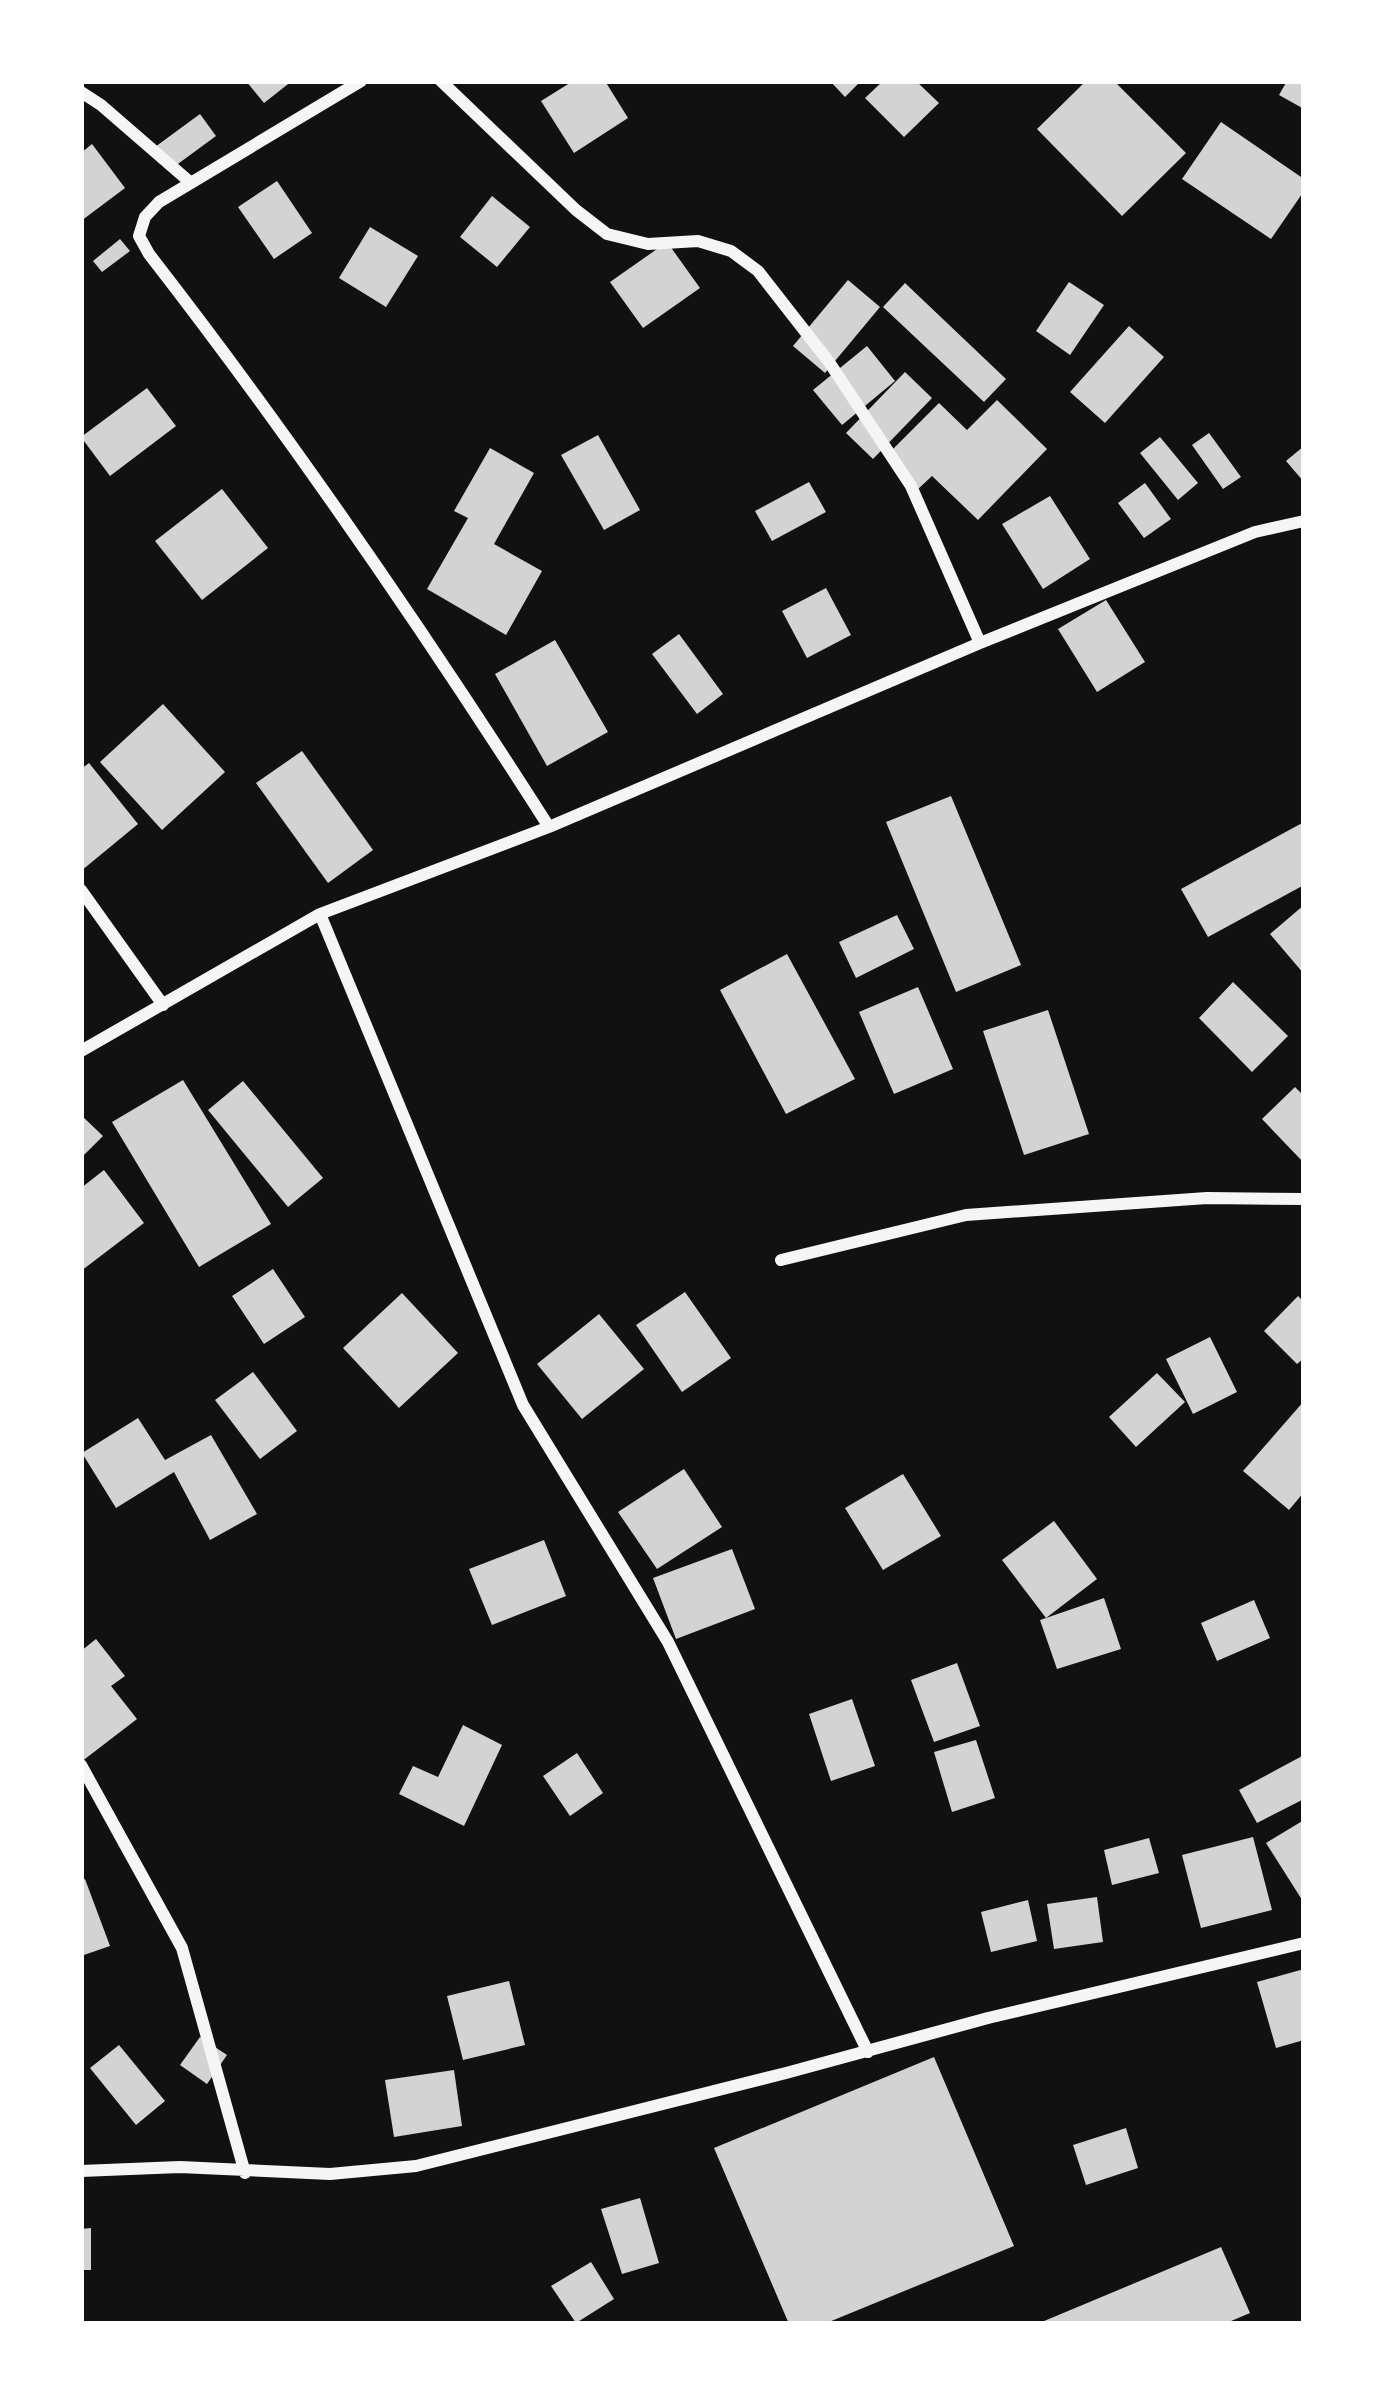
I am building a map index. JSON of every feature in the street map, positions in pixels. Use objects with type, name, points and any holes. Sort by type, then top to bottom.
[{"type":"street","points":[[361,81],[159,202],[145,217],[139,236],[442,659],[549,827]]},
{"type":"street","points":[[441,81],[607,235],[648,244],[698,241],[731,251],[758,272],[829,362],[911,486],[980,643]]},
{"type":"street","points":[[81,92],[191,183]]},
{"type":"street","points":[[81,1051],[320,914],[549,827],[980,643],[1255,532],[1304,521]]},
{"type":"street","points":[[81,890],[163,1005]]},
{"type":"street","points":[[320,914],[524,1405],[668,1642],[868,2051]]},
{"type":"street","points":[[781,1260],[966,1215],[1208,1198],[1304,1199]]},
{"type":"street","points":[[81,1765],[182,1948],[245,2173]]},
{"type":"street","points":[[81,2171],[180,2167],[330,2174],[416,2166],[988,2018],[1304,1943]]},
{"type":"building","points":[[246,81],[292,81],[264,103]]},
{"type":"building","points":[[573,81],[605,81],[628,118],[574,153],[541,101]]},
{"type":"building","points":[[830,81],[861,81],[845,97]]},
{"type":"building","points":[[883,81],[916,81],[939,103],[904,137],[865,98]]},
{"type":"building","points":[[1086,81],[1114,81],[1186,153],[1122,216],[1037,129]]},
{"type":"building","points":[[1287,81],[1304,81],[1304,109],[1279,95]]},
{"type":"building","points":[[200,114],[216,136],[171,169],[155,147]]},
{"type":"building","points":[[1221,122],[1304,179],[1304,191],[1271,239],[1182,179]]},
{"type":"building","points":[[92,144],[125,188],[81,221],[81,153]]},
{"type":"building","points":[[277,181],[312,233],[274,259],[238,207]]},
{"type":"building","points":[[492,196],[530,227],[497,267],[460,237]]},
{"type":"building","points":[[370,227],[418,256],[386,307],[339,278]]},
{"type":"building","points":[[120,239],[130,251],[102,272],[93,261]]},
{"type":"building","points":[[667,242],[700,288],[643,328],[610,282]]},
{"type":"building","points":[[848,280],[880,307],[825,373],[793,346]]},
{"type":"building","points":[[1069,282],[1104,305],[1070,355],[1036,331]]},
{"type":"building","points":[[905,283],[1006,379],[984,402],[883,307]]},
{"type":"building","points":[[1129,326],[1164,357],[1105,423],[1070,392]]},
{"type":"building","points":[[867,346],[895,381],[842,425],[813,390]]},
{"type":"building","points":[[905,372],[932,398],[873,459],[846,433]]},
{"type":"building","points":[[147,388],[176,426],[110,476],[81,437]]},
{"type":"building","points":[[997,400],[1047,449],[978,520],[932,476],[917,490],[885,457],[939,403],[967,430]]},
{"type":"building","points":[[1209,433],[1241,477],[1223,489],[1192,445]]},
{"type":"building","points":[[598,435],[640,510],[604,530],[561,455]]},
{"type":"building","points":[[1160,437],[1198,483],[1178,500],[1140,453]]},
{"type":"building","points":[[1304,446],[1304,482],[1286,461]]},
{"type":"building","points":[[490,448],[534,473],[494,544],[542,571],[506,635],[427,589],[468,518],[454,511]]},
{"type":"building","points":[[809,482],[826,512],[772,541],[755,511]]},
{"type":"building","points":[[1145,483],[1171,519],[1144,538],[1118,503]]},
{"type":"building","points":[[222,489],[268,548],[202,600],[155,541]]},
{"type":"building","points":[[1050,496],[1090,559],[1043,589],[1002,524]]},
{"type":"building","points":[[826,588],[851,635],[807,658],[782,611]]},
{"type":"building","points":[[1106,600],[1145,662],[1097,692],[1058,629]]},
{"type":"building","points":[[679,634],[723,694],[697,714],[652,654]]},
{"type":"building","points":[[555,640],[608,732],[547,766],[495,674]]},
{"type":"building","points":[[163,704],[225,772],[162,830],[100,762]]},
{"type":"building","points":[[302,751],[373,850],[328,883],[256,783]]},
{"type":"building","points":[[89,763],[138,824],[81,871],[81,769]]},
{"type":"building","points":[[951,796],[1021,965],[956,992],[886,822]]},
{"type":"building","points":[[1304,822],[1304,885],[1208,937],[1181,889]]},
{"type":"building","points":[[1304,905],[1304,974],[1270,934]]},
{"type":"building","points":[[897,915],[914,949],[856,978],[839,942]]},
{"type":"building","points":[[787,954],[855,1079],[786,1114],[720,990]]},
{"type":"building","points":[[1233,982],[1288,1036],[1252,1072],[1199,1018]]},
{"type":"building","points":[[918,987],[953,1069],[894,1094],[859,1012]]},
{"type":"building","points":[[1048,1010],[1089,1134],[1024,1155],[983,1031]]},
{"type":"building","points":[[183,1080],[271,1224],[199,1267],[112,1122]]},
{"type":"building","points":[[243,1081],[323,1178],[288,1207],[208,1110]]},
{"type":"building","points":[[1295,1087],[1304,1096],[1304,1163],[1262,1119]]},
{"type":"building","points":[[81,1115],[103,1136],[81,1158]]},
{"type":"building","points":[[104,1170],[144,1223],[81,1271],[81,1188]]},
{"type":"building","points":[[273,1269],[305,1317],[264,1344],[232,1296]]},
{"type":"building","points":[[685,1292],[731,1358],[682,1392],[636,1325]]},
{"type":"building","points":[[402,1293],[458,1353],[399,1408],[343,1348]]},
{"type":"building","points":[[1298,1296],[1304,1302],[1304,1358],[1297,1364],[1264,1331]]},
{"type":"building","points":[[599,1314],[644,1369],[582,1419],[537,1364]]},
{"type":"building","points":[[1210,1337],[1237,1392],[1193,1414],[1166,1359]]},
{"type":"building","points":[[253,1372],[297,1431],[260,1459],[215,1400]]},
{"type":"building","points":[[1157,1373],[1185,1402],[1136,1447],[1109,1417]]},
{"type":"building","points":[[1304,1401],[1304,1492],[1289,1510],[1243,1471]]},
{"type":"building","points":[[138,1418],[165,1460],[211,1435],[257,1514],[210,1540],[174,1472],[116,1508],[82,1453]]},
{"type":"building","points":[[684,1469],[722,1527],[657,1569],[618,1512]]},
{"type":"building","points":[[903,1474],[941,1536],[883,1570],[845,1508]]},
{"type":"building","points":[[1054,1521],[1097,1579],[1046,1618],[1002,1560]]},
{"type":"building","points":[[544,1540],[566,1596],[492,1625],[469,1569]]},
{"type":"building","points":[[732,1549],[755,1609],[676,1639],[653,1578]]},
{"type":"building","points":[[1104,1598],[1121,1649],[1057,1669],[1040,1620]]},
{"type":"building","points":[[1254,1600],[1270,1638],[1217,1661],[1201,1623]]},
{"type":"building","points":[[96,1639],[125,1676],[111,1686],[137,1719],[81,1762],[81,1651]]},
{"type":"building","points":[[957,1663],[980,1726],[934,1742],[911,1680]]},
{"type":"building","points":[[852,1699],[875,1766],[831,1781],[809,1714]]},
{"type":"building","points":[[463,1725],[502,1745],[464,1826],[399,1794],[413,1766],[438,1777]]},
{"type":"building","points":[[976,1740],[995,1798],[952,1812],[934,1752]]},
{"type":"building","points":[[577,1753],[603,1793],[570,1816],[543,1776]]},
{"type":"building","points":[[1304,1755],[1304,1799],[1257,1823],[1239,1790]]},
{"type":"building","points":[[1304,1820],[1304,1903],[1266,1843]]},
{"type":"building","points":[[1253,1837],[1272,1910],[1201,1928],[1182,1855]]},
{"type":"building","points":[[1149,1838],[1159,1873],[1112,1885],[1104,1850]]},
{"type":"building","points":[[85,1879],[110,1946],[81,1956],[81,1881]]},
{"type":"building","points":[[1097,1897],[1103,1942],[1054,1949],[1047,1904]]},
{"type":"building","points":[[1028,1900],[1037,1941],[991,1952],[981,1912]]},
{"type":"building","points":[[1304,1969],[1304,2040],[1276,2048],[1257,1982]]},
{"type":"building","points":[[509,1981],[525,2045],[463,2060],[447,1996]]},
{"type":"building","points":[[200,2037],[227,2055],[207,2084],[180,2065]]},
{"type":"building","points":[[119,2045],[165,2101],[136,2125],[90,2068]]},
{"type":"building","points":[[934,2057],[1014,2246],[824,2324],[789,2324],[714,2148]]},
{"type":"building","points":[[454,2070],[462,2126],[394,2137],[385,2080]]},
{"type":"building","points":[[1126,2128],[1138,2168],[1086,2185],[1073,2145]]},
{"type":"building","points":[[640,2198],[659,2263],[622,2274],[601,2209]]},
{"type":"building","points":[[91,2228],[91,2270],[81,2270],[81,2229]]},
{"type":"building","points":[[1221,2247],[1250,2313],[1224,2324],[1037,2324]]},
{"type":"building","points":[[591,2262],[614,2299],[576,2323],[551,2286]]}]
